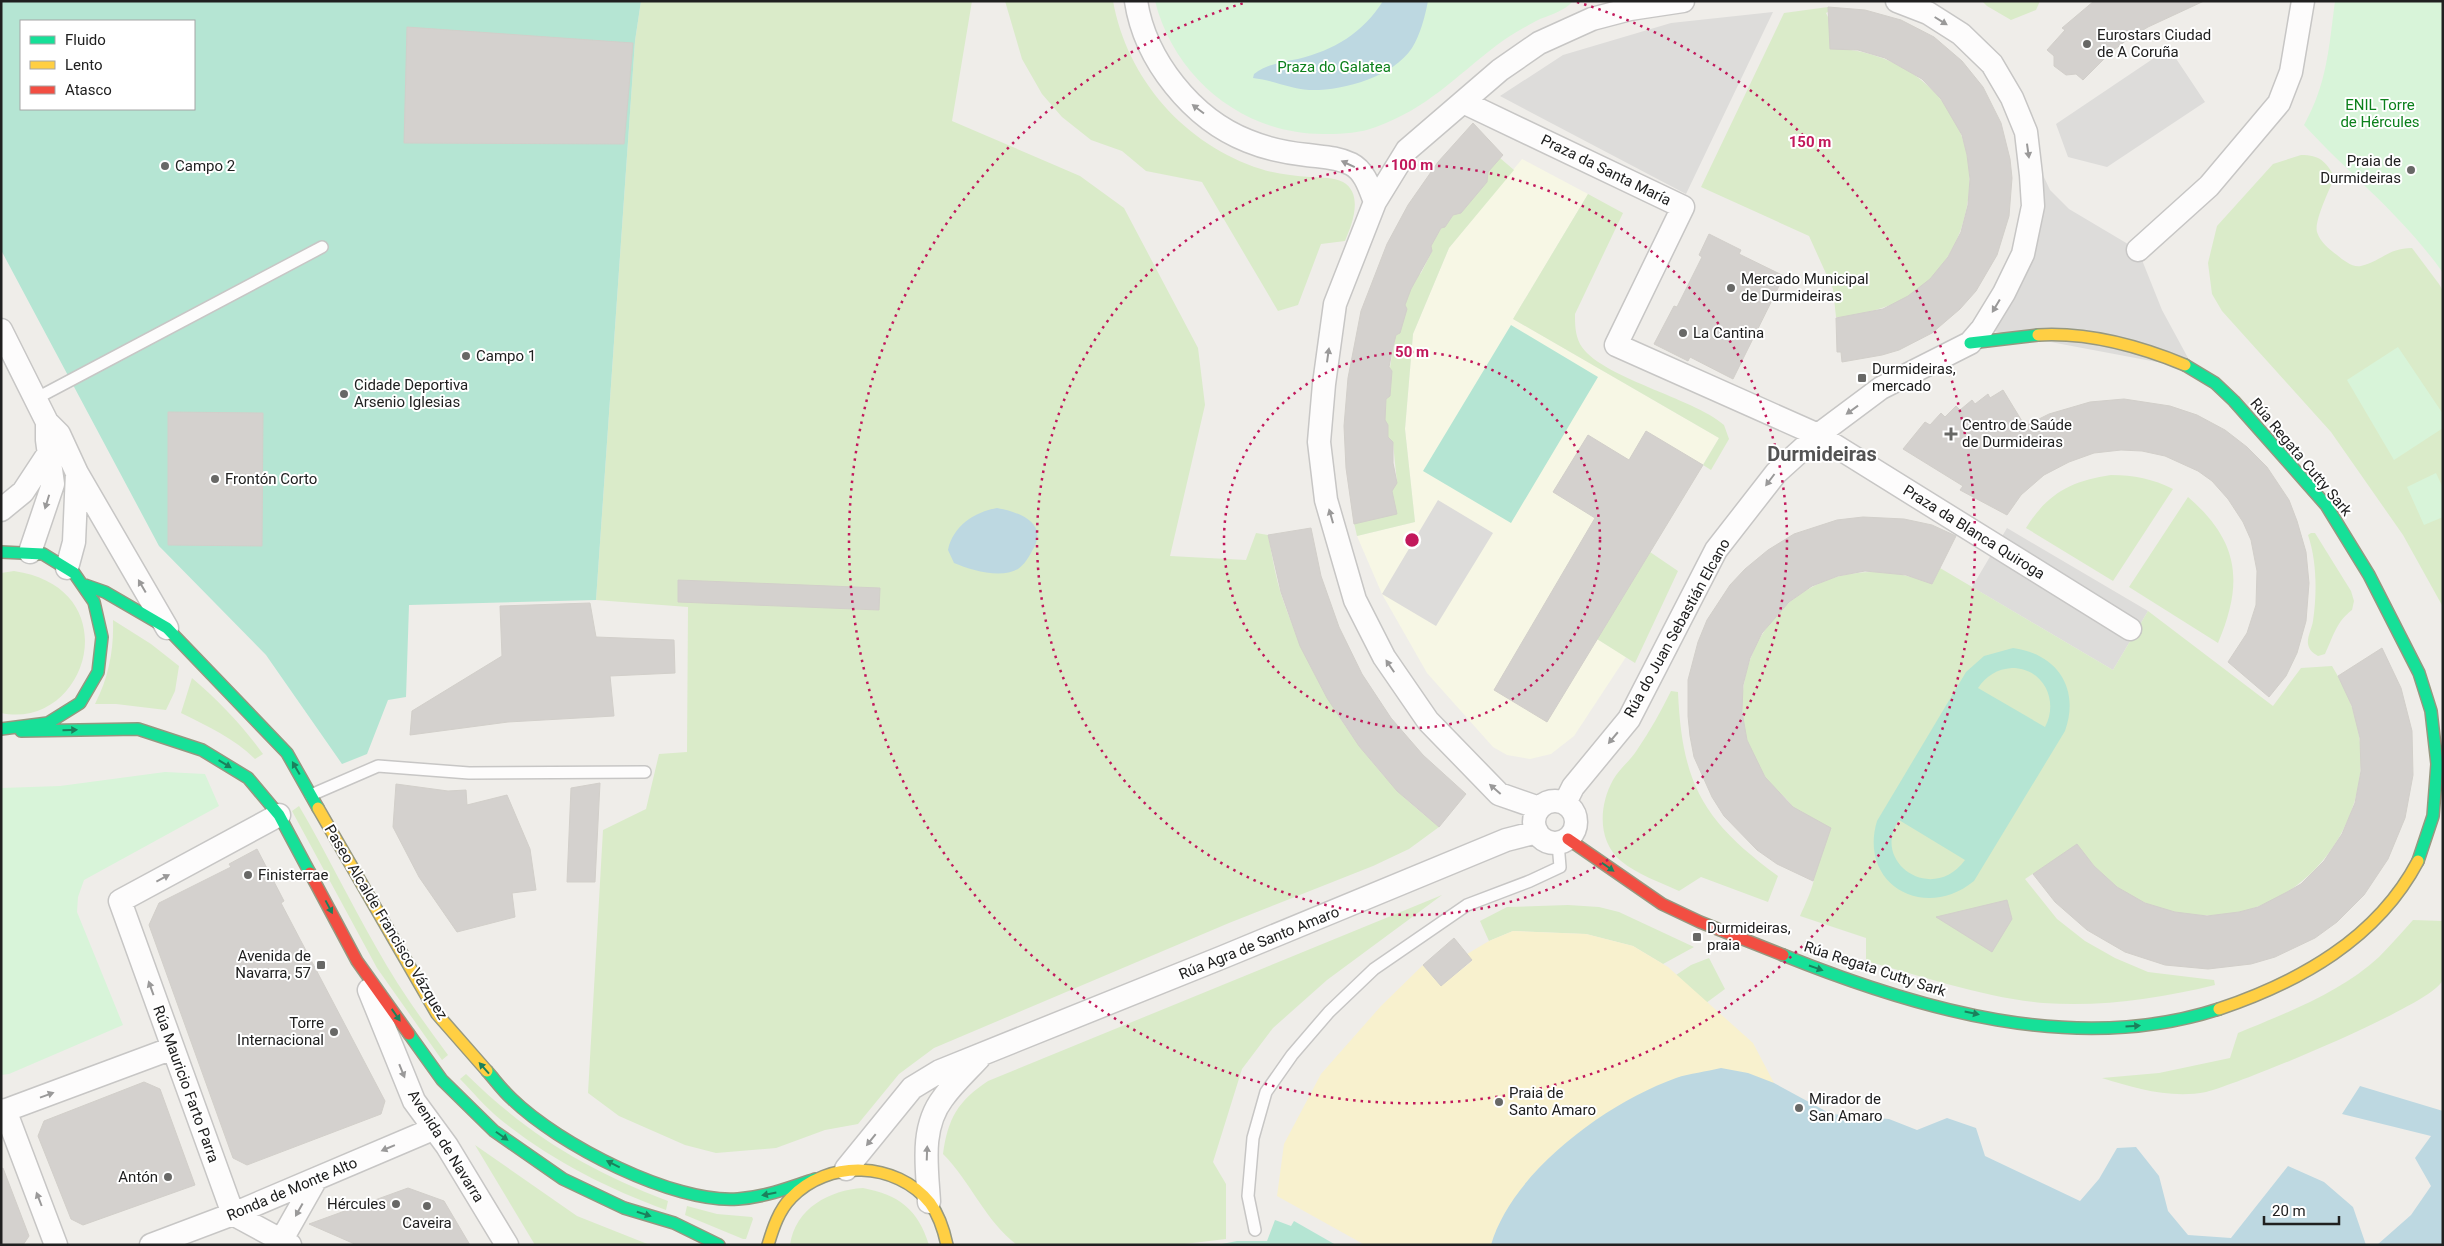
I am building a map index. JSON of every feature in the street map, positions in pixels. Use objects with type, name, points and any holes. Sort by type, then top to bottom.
[{"type":"main road","name":"Rúa Regata Cutty Sark","points":[[1563,841],[1663,905],[1801,963],[1916,1001],[2038,1026],[2082,1029],[2156,1024],[2196,1015],[2270,989],[2330,959],[2379,920],[2412,874],[2429,835],[2437,793],[2437,741],[2426,690],[2367,571],[2331,511],[2246,413],[2215,384],[2194,369],[2129,344],[2071,333],[2020,334],[1970,343]]},
{"type":"main road","points":[[1,542],[15,552],[49,558],[67,568],[86,586],[99,610],[104,637],[101,664],[90,689],[72,710],[48,724],[21,731]]},
{"type":"main road","name":"Paseo Alcalde Francisco Vázquez","points":[[86,586],[105,592],[167,628],[287,753],[437,1014],[512,1100],[567,1140],[638,1177],[684,1193],[736,1199],[773,1194],[846,1169]]},
{"type":"main road","points":[[1,729],[21,731],[138,729],[202,750],[248,778],[279,815],[357,961],[442,1080],[494,1131],[563,1179],[624,1208],[674,1223],[719,1245]]},
{"type":"main road","points":[[846,1169],[877,1171],[906,1182],[929,1202],[944,1229],[958,1245]]},
{"type":"main road","points":[[768,1245],[776,1219],[792,1196],[815,1179]]},
{"type":"main road","points":[[944,1229],[947,1245]]},
{"type":"street","points":[[1136,1],[1149,44],[1166,73],[1190,103],[1219,125],[1247,141],[1304,155],[1333,158],[1353,165],[1364,176],[1375,202]]},
{"type":"street","points":[[1540,808],[1499,794],[1428,721],[1384,657],[1355,600],[1326,500],[1319,442],[1324,384],[1335,304],[1375,202],[1408,150],[1463,102],[1500,70],[1540,43],[1574,27],[1592,19],[1630,9],[1683,1]]},
{"type":"street","name":"Rúa do Juan Sebastián Elcano","points":[[1565,803],[1573,787],[1630,718],[1716,550],[1776,473],[1818,435],[1881,388],[1970,343],[1982,329],[2023,254],[2032,206],[2031,175],[2026,132],[2012,98],[1992,64],[1961,34],[1928,13],[1896,1]]},
{"type":"street","points":[[2138,250],[2209,186],[2279,103],[2291,72],[2303,1]]},
{"type":"street","name":"Praza da Santa María","points":[[1463,102],[1683,207],[1616,345],[1818,435]]},
{"type":"street","points":[[1,330],[37,398],[47,422],[48,454],[53,484],[15,552]]},
{"type":"street","points":[[47,422],[59,434],[77,473],[167,628]]},
{"type":"street","name":"Praza da Blanca Quiroga","points":[[1818,435],[2130,629]]},
{"type":"street","points":[[1,510],[23,492],[48,454]]},
{"type":"street","points":[[67,568],[74,542],[77,473]]},
{"type":"street","points":[[1551,801],[1565,803],[1575,813],[1577,820],[1575,831],[1563,841],[1546,841],[1537,832],[1534,820],[1540,808],[1551,801]]},
{"type":"street","name":"Rúa Mauricio Farto Parra","points":[[233,1214],[120,901],[279,815]]},
{"type":"street","name":"Rúa Agra de Santo Amaro","points":[[846,1169],[912,1088],[940,1071],[981,1056],[1506,840],[1537,832]]},
{"type":"street","name":"Avenida de Navarra","points":[[357,961],[414,1101],[447,1146],[508,1245]]},
{"type":"street","points":[[56,1245],[3,1111],[173,1048]]},
{"type":"street","name":"Rúa Agra de Santo Amaro","points":[[929,1202],[926,1162],[929,1124],[942,1099],[981,1056]]},
{"type":"street","name":"Ronda de Monte Alto","points":[[150,1245],[233,1214],[433,1129]]},
{"type":"street","points":[[233,1214],[285,1243],[316,1179]]},
{"type":"lane","points":[[37,398],[322,247]]},
{"type":"lane","points":[[311,795],[378,766],[469,773],[645,772]]},
{"type":"lane","points":[[1255,1230],[1248,1196],[1253,1138],[1266,1092],[1292,1055],[1329,1012],[1374,969],[1467,905],[1530,881],[1560,867],[1563,841]]},
{"type":"shaded area","points":[[1773,12],[1686,194],[1500,96],[1563,55],[1671,23]]},
{"type":"shaded area","points":[[2169,48],[2205,102],[2107,167],[2068,157],[2056,124]]},
{"type":"shaded area","points":[[1522,159],[1588,194],[1513,319],[1719,438],[1597,639],[1626,657],[1574,736],[1551,754],[1530,759],[1507,755],[1493,747],[1427,673],[1382,594],[1357,536],[1415,522],[1405,429],[1413,334],[1449,248]]},
{"type":"shaded area","points":[[2042,173],[2050,190],[2069,209],[2138,250],[2162,310],[2194,369],[1982,329],[2004,293]]},
{"type":"shaded area","points":[[1438,500],[1493,533],[1436,626],[1382,594]]},
{"type":"shaded area","points":[[2007,528],[2148,611],[2113,670],[1972,587]]},
{"type":"green space","name":"Cidade Deportiva Arsenio Iglesias","points":[[1,1],[641,1],[635,41],[596,600],[409,605],[406,697],[388,700],[367,754],[342,764],[266,655],[159,546],[1,250]]},
{"type":"green space","points":[[641,1],[972,1],[952,121],[1080,176],[1124,208],[1198,348],[1205,405],[1170,556],[1246,560],[1256,533],[1268,535],[1281,594],[1302,648],[1328,698],[1359,745],[1377,768],[1401,794],[1439,827],[1409,849],[1373,866],[1229,923],[934,1048],[899,1074],[858,1124],[825,1130],[776,1148],[716,1153],[685,1145],[619,1116],[588,1093],[603,830],[646,809],[659,754],[687,752],[688,607],[596,600],[635,41]]},
{"type":"green space","points":[[1005,1],[1113,1],[1120,30],[1131,57],[1146,82],[1184,126],[1208,144],[1233,158],[1261,169],[1304,177],[1335,179],[1349,187],[1355,202],[1351,227],[1345,241],[1321,244],[1298,305],[1278,311],[1202,182],[1146,171],[1122,151],[1091,140],[1062,117],[1042,94],[1022,59]]},
{"type":"green space","name":"Praza do Galatea","points":[[1155,1],[1573,1],[1561,11],[1536,21],[1506,38],[1440,91],[1411,111],[1370,129],[1352,133],[1327,134],[1297,132],[1269,125],[1242,114],[1218,98],[1197,78],[1179,55],[1165,29]]},
{"type":"green space","points":[[1982,1],[2040,1],[2036,10],[2011,20]]},
{"type":"green space","name":"ENIL Torre de Hércules","points":[[2335,1],[2443,1],[2443,273],[2411,233],[2304,125],[2318,95],[2326,65]]},
{"type":"green space","points":[[1828,7],[1828,12],[1826,13],[1844,49],[1875,56],[1903,68],[1927,85],[1946,106],[1960,130],[1968,158],[1969,187],[1964,219],[1956,242],[1943,264],[1927,282],[1907,297],[1883,308],[1842,317],[1836,317],[1833,289],[1809,236],[1701,187],[1784,13]]},
{"type":"green space","points":[[2301,155],[2313,156],[2321,160],[2335,177],[2323,205],[2317,227],[2318,236],[2328,248],[2351,265],[2361,266],[2391,252],[2412,248],[2443,291],[2443,607],[2403,535],[2331,432],[2222,311],[2212,294],[2208,263],[2217,226],[2273,164]]},
{"type":"green space","points":[[1500,158],[1514,170],[1449,248],[1413,334],[1405,429],[1415,522],[1357,536],[1354,523],[1373,519],[1391,486],[1397,483],[1393,443],[1388,440],[1388,425],[1385,422],[1387,389],[1394,342],[1406,298],[1413,282],[1421,273],[1432,251],[1430,247],[1442,227],[1445,227],[1455,212],[1461,213],[1484,176]]},
{"type":"green space","points":[[1588,194],[1623,213],[1575,314],[1576,333],[1580,344],[1590,356],[1606,367],[1710,415],[1724,425],[1729,439],[1711,470],[1703,465],[1719,438],[1513,319]]},
{"type":"green space","points":[[1511,325],[1598,377],[1511,523],[1423,471]]},
{"type":"green space","points":[[2398,347],[2443,414],[2443,428],[2394,460],[2347,380]]},
{"type":"green space","points":[[2436,473],[2443,488],[2443,517],[2424,525],[2407,487]]},
{"type":"green space","points":[[2111,475],[2143,478],[2173,489],[2113,581],[2026,528],[2034,516],[2052,497],[2072,485]]},
{"type":"green space","points":[[2188,497],[2205,513],[2218,530],[2227,546],[2232,564],[2231,601],[2218,643],[2129,587]]},
{"type":"green space","points":[[2315,533],[2351,591],[2354,601],[2352,610],[2342,620],[2325,654],[2318,656],[2309,648],[2308,644],[2313,621],[2316,589],[2315,567],[2308,535]]},
{"type":"green space","points":[[1650,552],[1678,571],[1635,663],[1597,639]]},
{"type":"green space","points":[[1940,568],[2113,670],[2148,611],[2273,706],[2301,668],[2332,666],[2344,687],[2356,720],[2361,755],[2358,787],[2349,818],[2334,846],[2314,870],[2291,890],[2263,904],[2233,913],[2201,915],[2178,913],[2145,903],[2125,892],[2100,872],[2077,845],[2025,879],[2057,919],[2085,941],[2115,958],[2148,972],[2214,980],[2215,985],[2151,998],[2108,1003],[2065,1004],[2021,1000],[1954,986],[1866,961],[1866,938],[1800,916],[1814,881],[1805,842],[1793,808],[1765,777],[1752,753],[1744,728],[1742,702],[1746,676],[1754,651],[1767,628],[1784,607],[1805,591],[1820,583],[1835,577],[1851,574],[1884,572],[1916,578],[1932,584]]},
{"type":"green space","points":[[14,571],[50,583],[73,603],[84,628],[84,655],[74,680],[56,701],[31,713],[1,713],[1,573]]},
{"type":"green space","points":[[113,620],[151,644],[179,666],[175,691],[166,710],[116,704],[95,704],[104,684],[110,663],[113,642]]},
{"type":"green space","points":[[2013,648],[2029,652],[2053,666],[2062,676],[2070,701],[2065,731],[1974,881],[1955,893],[1935,898],[1916,897],[1900,890],[1886,878],[1877,863],[1874,843],[1877,821],[1966,672],[1984,656]],"holes":[[[2012,668],[2023,669],[2033,674],[2046,688],[2050,707],[2045,727],[1978,688],[1992,674]],[[1899,820],[1965,860],[1951,873],[1937,879],[1922,878],[1909,873],[1898,863],[1892,850],[1892,836]]]},
{"type":"green space","points":[[192,678],[230,714],[263,754],[255,759],[229,739],[181,713]]},
{"type":"green space","points":[[1671,691],[1678,692],[1680,724],[1685,752],[1701,798],[1714,818],[1731,837],[1778,876],[1768,902],[1701,877],[1679,891],[1628,866],[1613,853],[1608,843],[1604,833],[1603,811],[1608,790],[1615,776],[1634,754],[1646,736]]},
{"type":"green space","points":[[165,772],[205,774],[219,806],[84,880],[78,897],[77,912],[123,1025],[9,1074],[1,1075],[1,788],[60,786]]},
{"type":"green space","points":[[299,806],[384,961],[410,1002],[448,1055],[442,1060],[377,968],[292,811]]},
{"type":"green space","points":[[1442,895],[1327,980],[1273,1028],[1242,1069],[1213,1162],[1226,1184],[1226,1239],[1176,1245],[1017,1245],[996,1225],[943,1154],[948,1130],[956,1112],[969,1096],[988,1081]]},
{"type":"green space","points":[[1568,905],[1599,907],[1619,912],[1694,947],[1663,964],[1633,946],[1586,934],[1513,931],[1489,941],[1480,921],[1507,907]]},
{"type":"green space","points":[[2413,920],[2443,921],[2442,981],[2430,992],[2372,1025],[2293,1060],[2206,1092],[2193,1094],[2166,1093],[2140,1089],[2102,1078],[2159,1073],[2230,1058],[2238,1033],[2330,992],[2364,970],[2379,957]]},
{"type":"green space","points":[[1709,958],[1725,989],[1706,1003],[1676,975],[1691,965]]},
{"type":"green space","points":[[466,1074],[489,1096],[536,1133],[560,1149],[611,1177],[668,1201],[666,1210],[580,1172],[539,1148],[501,1120],[485,1105],[460,1079]]},
{"type":"green space","points":[[475,1145],[577,1216],[650,1245],[535,1245]]},
{"type":"green space","points":[[863,1188],[887,1195],[905,1206],[919,1222],[929,1245],[790,1245],[793,1232],[799,1221],[816,1203],[838,1193]]},
{"type":"green space","points":[[687,1206],[717,1214],[752,1217],[746,1239],[685,1215]]},
{"type":"green space","points":[[1275,1220],[1291,1226],[1294,1221],[1336,1245],[1217,1245],[1237,1241],[1267,1241]]},
{"type":"sand","name":"Praia de Santo Amaro","points":[[1513,931],[1586,934],[1633,946],[1668,967],[1753,1043],[1774,1083],[1729,1085],[1510,1245],[1365,1245],[1277,1196],[1284,1144],[1321,1074],[1381,1006],[1423,965],[1441,986],[1472,961],[1467,954],[1489,941]]},
{"type":"water","points":[[1383,1],[1428,1],[1422,26],[1412,48],[1392,67],[1379,75],[1351,85],[1322,90],[1302,89],[1253,78],[1254,74],[1264,68],[1324,51],[1346,39],[1366,22]]},
{"type":"water","points":[[997,508],[1014,512],[1030,520],[1035,526],[1037,541],[1024,563],[1018,569],[1011,572],[994,573],[977,571],[954,563],[948,550],[951,541],[960,527],[980,513]]},
{"type":"water","points":[[1721,1068],[1748,1073],[1774,1083],[1831,1114],[1889,1119],[1917,1130],[1947,1118],[1976,1128],[1985,1156],[2080,1201],[2099,1179],[2117,1148],[2136,1147],[2159,1176],[2168,1211],[2188,1235],[2231,1238],[2288,1166],[2324,1182],[2353,1207],[2366,1245],[1491,1245],[1502,1218],[1519,1192],[1540,1167],[1592,1123],[1649,1089],[1681,1076]]},
{"type":"water","points":[[2360,1086],[2443,1111],[2443,1245],[2377,1245],[2411,1215],[2431,1186],[2415,1158],[2431,1136],[2342,1114]]},
{"type":"building","name":"Eurostars Ciudad de A Coruña","points":[[2094,1],[2204,1],[2148,27],[2128,39],[2110,53],[2083,80],[2076,74],[2066,75],[2054,66],[2054,56],[2047,50],[2065,30],[2062,28]]},
{"type":"building","points":[[1828,7],[1865,10],[1901,20],[1934,37],[1962,61],[1983,87],[2001,123],[2010,159],[2012,178],[2009,216],[1997,255],[1976,291],[1960,309],[1932,333],[1899,350],[1842,362],[1841,352],[1837,352],[1836,318],[1883,309],[1908,296],[1930,279],[1948,257],[1961,232],[1968,205],[1970,179],[1962,135],[1941,99],[1922,79],[1885,58],[1858,50],[1830,49]]},
{"type":"building","points":[[407,27],[633,43],[624,144],[404,143]]},
{"type":"building","points":[[1473,123],[1503,155],[1488,172],[1487,182],[1461,213],[1453,215],[1445,227],[1441,228],[1431,246],[1432,251],[1411,289],[1405,305],[1407,309],[1400,333],[1396,335],[1392,351],[1389,367],[1392,371],[1390,396],[1386,399],[1385,420],[1388,425],[1388,437],[1393,442],[1393,463],[1397,483],[1392,491],[1397,514],[1354,524],[1346,468],[1344,426],[1348,378],[1361,311],[1387,244],[1408,205],[1438,162]]},
{"type":"building","points":[[1709,234],[1741,250],[1739,254],[1784,276],[1733,379],[1690,357],[1688,361],[1654,344],[1674,306],[1677,307],[1702,257],[1699,255]]},
{"type":"building","points":[[2003,390],[2025,426],[2049,414],[2090,402],[2124,399],[2170,406],[2197,415],[2225,430],[2247,447],[2267,467],[2289,500],[2297,521],[2306,552],[2309,583],[2306,621],[2297,653],[2286,676],[2269,697],[2228,662],[2247,633],[2256,605],[2257,571],[2251,540],[2243,522],[2228,499],[2212,481],[2198,471],[2165,456],[2142,451],[2121,450],[2094,453],[2069,462],[2044,475],[2021,495],[2007,515],[1960,490],[1963,486],[1903,449],[1925,422],[1930,425],[1941,413],[1945,417],[1956,406],[1960,410],[1972,400],[1975,404],[1988,394],[1990,398]]},
{"type":"building","name":"Frontón Corto","points":[[168,412],[263,413],[262,546],[168,545]]},
{"type":"building","points":[[1646,431],[1703,465],[1547,722],[1494,690],[1595,518],[1553,492],[1588,435],[1629,460]]},
{"type":"building","points":[[1863,517],[1904,519],[1932,525],[1956,536],[1932,584],[1906,575],[1865,571],[1838,576],[1812,586],[1789,602],[1762,633],[1750,658],[1743,685],[1742,712],[1747,740],[1765,777],[1793,807],[1831,828],[1813,881],[1777,864],[1757,850],[1724,816],[1712,797],[1694,757],[1688,716],[1688,680],[1698,642],[1707,620],[1730,585],[1745,569],[1768,550],[1794,534],[1837,520]]},
{"type":"building","points":[[1311,528],[1321,576],[1339,627],[1362,674],[1391,718],[1423,755],[1466,794],[1439,827],[1397,791],[1359,746],[1327,698],[1300,646],[1281,592],[1268,535]]},
{"type":"building","points":[[678,580],[880,588],[879,610],[678,602]]},
{"type":"building","points":[[590,603],[596,637],[674,640],[675,673],[610,676],[614,716],[508,722],[410,735],[412,711],[502,656],[500,606]]},
{"type":"building","points":[[2382,648],[2401,688],[2412,731],[2413,775],[2405,818],[2388,859],[2364,895],[2337,922],[2315,938],[2275,957],[2251,964],[2208,969],[2165,965],[2125,952],[2087,930],[2055,902],[2033,874],[2077,844],[2094,866],[2117,887],[2145,903],[2175,912],[2207,916],[2239,912],[2258,907],[2301,884],[2324,861],[2342,834],[2355,803],[2361,771],[2360,738],[2352,706],[2338,676]]},
{"type":"building","points":[[600,783],[595,882],[567,882],[571,788]]},
{"type":"building","points":[[396,784],[448,791],[466,790],[467,805],[507,795],[530,849],[536,890],[512,893],[515,917],[457,932],[419,877],[393,827]]},
{"type":"building","points":[[257,849],[284,901],[281,903],[385,1101],[381,1114],[247,1165],[233,1158],[149,925],[159,903],[231,867],[229,864]]},
{"type":"building","points":[[2007,900],[2012,919],[1992,952],[1936,917]]},
{"type":"building","points":[[1454,938],[1472,960],[1441,986],[1423,965]]},
{"type":"building","points":[[144,1082],[160,1089],[195,1185],[83,1225],[71,1219],[38,1136],[44,1121]]},
{"type":"building","points":[[3,1168],[29,1236],[23,1245],[1,1245],[1,1169]]},
{"type":"building","points":[[408,1188],[444,1201],[470,1245],[357,1245],[309,1224]]},
{"type":"traffic: fast","points":[[1970,343],[2038,335]]},
{"type":"traffic: fast","points":[[2185,365],[2215,383],[2234,401],[2326,505],[2369,575],[2419,673],[2431,711],[2437,764],[2433,816],[2418,861]]},
{"type":"traffic: fast","points":[[1,552],[43,554],[74,573],[94,602],[102,637],[98,672],[80,703],[48,723],[1,729]]},
{"type":"traffic: fast","points":[[85,585],[105,592],[167,628],[287,753],[318,808]]},
{"type":"traffic: fast","points":[[21,731],[138,729],[202,750],[248,778],[279,815],[310,873]]},
{"type":"traffic: fast","points":[[1783,955],[1887,993],[1942,1008],[1997,1020],[2053,1027],[2109,1028],[2164,1022],[2219,1009]]},
{"type":"traffic: fast","points":[[409,1034],[442,1080],[494,1131],[563,1179],[624,1208],[674,1223],[719,1245]]},
{"type":"traffic: fast","points":[[487,1071],[502,1089],[532,1116],[587,1152],[618,1168],[682,1192],[712,1198],[738,1199],[767,1194],[815,1179]]},
{"type":"traffic: slow","points":[[2038,335],[2094,338],[2131,346],[2185,365]]},
{"type":"traffic: slow","points":[[318,808],[437,1014],[487,1071]]},
{"type":"traffic: slow","points":[[2219,1009],[2278,985],[2306,971],[2333,954],[2358,935],[2381,913],[2401,889],[2418,861]]},
{"type":"traffic: slow","points":[[768,1245],[774,1226],[783,1208],[806,1185],[824,1176],[842,1171],[862,1170],[881,1173],[899,1179],[916,1189],[930,1203],[936,1213],[947,1245]]},
{"type":"traffic: jam","points":[[1568,839],[1662,904],[1700,922],[1783,955]]},
{"type":"traffic: jam","points":[[310,873],[357,961],[409,1034]]},
{"type":"place","name":"Eurostars Ciudad de A Coruña","points":[[2087,44]]},
{"type":"place","name":"Campo 2","points":[[165,166]]},
{"type":"place","name":"Praia de Durmideiras","points":[[2411,170]]},
{"type":"place","name":"Mercado Municipal de Durmideiras","points":[[1731,288]]},
{"type":"place","name":"La Cantina","points":[[1683,333]]},
{"type":"place","name":"Campo 1","points":[[466,356]]},
{"type":"place","name":"Durmideiras, mercado","points":[[1862,378]]},
{"type":"place","name":"Cidade Deportiva Arsenio Iglesias","points":[[344,394]]},
{"type":"place","name":"Centro de Saúde de Durmideiras","points":[[1951,434]]},
{"type":"place","name":"Frontón Corto","points":[[215,479]]},
{"type":"place","name":"Finisterrae","points":[[248,875]]},
{"type":"place","name":"Durmideiras, praia","points":[[1697,937]]},
{"type":"place","name":"Avenida de Navarra, 57","points":[[321,965]]},
{"type":"place","name":"Torre Internacional","points":[[334,1032]]},
{"type":"place","name":"Praia de Santo Amaro","points":[[1499,1102]]},
{"type":"place","name":"Mirador de San Amaro","points":[[1799,1108]]},
{"type":"place","name":"Antón","points":[[168,1177]]},
{"type":"place","name":"Hércules","points":[[396,1204]]},
{"type":"place","name":"Caveira","points":[[427,1206]]},
{"type":"district","name":"Durmideiras","points":[[1822,454]]}]
